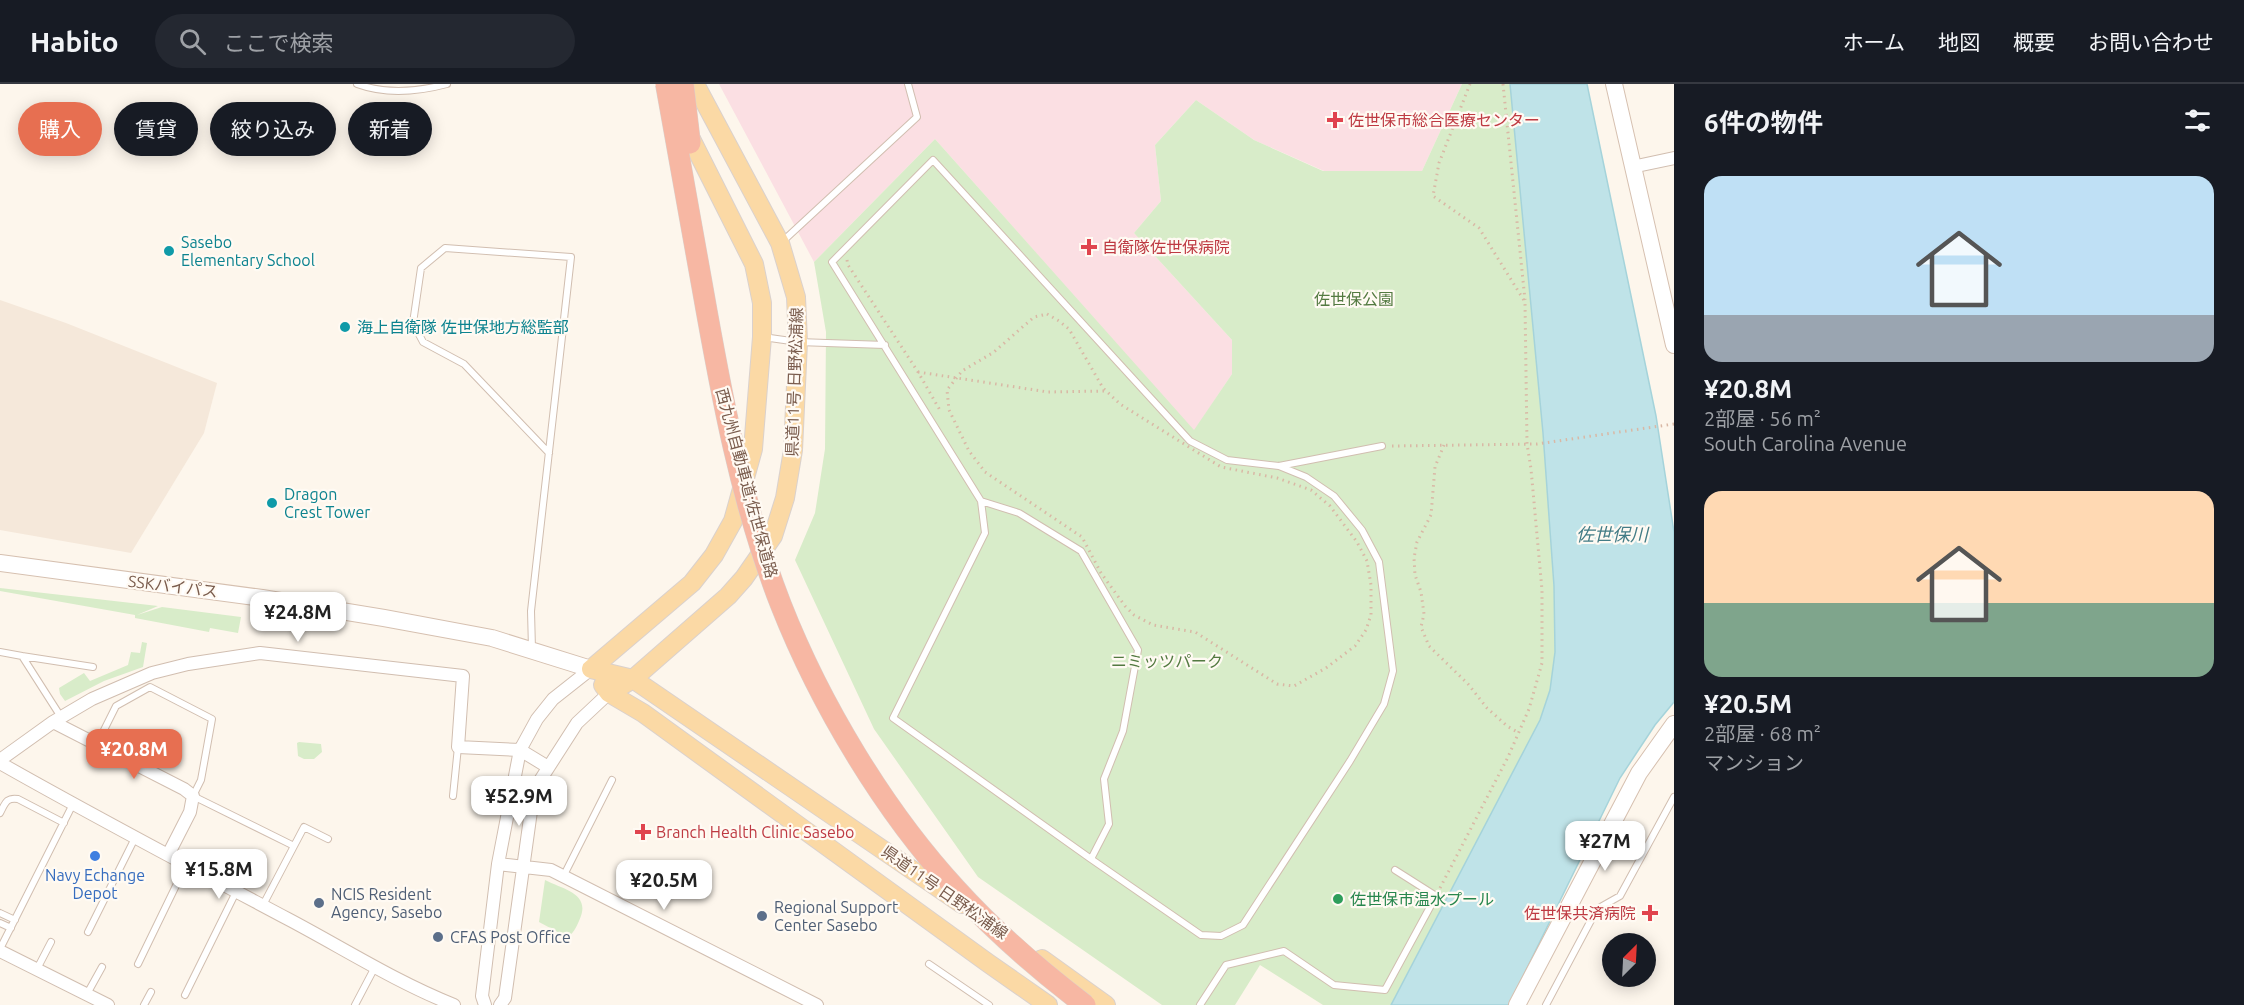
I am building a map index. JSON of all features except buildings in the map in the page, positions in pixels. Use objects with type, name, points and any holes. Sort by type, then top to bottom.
[{"type":"highway","name":"西九州自動車道;佐世保道路","points":[[664,84],[724,404],[756,528],[781,604],[811,672],[847,740],[908,830],[956,889],[1005,938],[1084,1005]]},
{"type":"highway","name":"西九州自動車道;佐世保道路","points":[[683,84],[691,147],[702,285]]},
{"type":"highway","points":[[688,84],[691,147]]},
{"type":"main road","name":"県道11号 日野松浦線","points":[[591,669],[692,583],[714,555],[733,521],[753,449],[762,337],[762,303],[754,264],[664,84]]},
{"type":"main road","name":"県道11号 日野松浦線","points":[[609,693],[633,679],[728,596],[744,578],[773,536],[785,498],[793,450],[798,342],[796,297],[780,243],[695,84]]},
{"type":"main road","name":"県道11号 日野松浦線","points":[[591,669],[633,679],[792,786],[1106,1005]]},
{"type":"main road","name":"県道11号 日野松浦線","points":[[591,669],[609,693],[643,713],[1048,1005]]},
{"type":"street","points":[[1614,84],[1674,345]]},
{"type":"street","points":[[1632,167],[1674,158]]},
{"type":"street","name":"SSKバイパス","points":[[0,563],[262,597],[492,638],[591,669]]},
{"type":"street","points":[[454,1005],[434,997],[186,865],[73,804],[0,761],[57,719],[109,692],[161,670],[260,653],[463,676],[458,747],[520,750],[548,767]]},
{"type":"street","points":[[485,1005],[482,996],[498,864],[520,750],[537,719],[553,699],[591,669]]},
{"type":"street","points":[[500,1005],[505,998],[531,811],[541,779],[577,723],[609,693]]},
{"type":"street","points":[[57,719],[193,796],[190,812],[168,855]]},
{"type":"street","points":[[1516,1005],[1639,772],[1674,724]]},
{"type":"street","points":[[498,864],[550,870],[817,1005]]},
{"type":"street","points":[[0,950],[108,1005]]},
{"type":"lane","points":[[357,84],[383,90],[447,84]]},
{"type":"lane","points":[[780,243],[917,117],[908,84]]},
{"type":"lane","points":[[933,160],[1190,441],[1227,460],[1279,466],[1306,477],[1334,496],[1362,530],[1378,562],[1393,671],[1384,704],[1350,761],[1243,925],[1221,936],[1201,934],[893,718],[985,533],[981,501],[832,262],[933,160]]},
{"type":"lane","points":[[532,650],[531,611],[549,453],[571,257],[444,248],[421,268],[413,323],[423,342],[464,364],[549,453]]},
{"type":"lane","points":[[762,337],[798,342],[885,345]]},
{"type":"lane","points":[[1279,466],[1382,446]]},
{"type":"lane","points":[[981,501],[1019,513],[1081,551],[1138,650],[1123,731],[1104,779],[1109,824],[1091,859]]},
{"type":"lane","points":[[0,652],[93,667]]},
{"type":"lane","points":[[22,656],[57,719]]},
{"type":"lane","points":[[98,744],[116,706],[150,687],[212,719],[201,780],[193,796],[294,846]]},
{"type":"lane","points":[[109,692],[116,706]]},
{"type":"lane","points":[[453,796],[458,747]]},
{"type":"lane","points":[[563,877],[612,780]]},
{"type":"lane","points":[[0,813],[6,801],[11,798],[18,799],[64,823]]},
{"type":"lane","points":[[1546,1005],[1597,909],[1620,896],[1674,798]]},
{"type":"lane","points":[[0,950],[73,804]]},
{"type":"lane","points":[[263,906],[304,827],[328,840]]},
{"type":"lane","points":[[88,932],[136,838]]},
{"type":"lane","points":[[138,964],[186,865]]},
{"type":"lane","points":[[1200,1005],[1226,965],[1284,951],[1334,985],[1385,990],[1436,896],[1395,870]]},
{"type":"lane","points":[[185,995],[236,891]]},
{"type":"lane","points":[[0,913],[15,920]]},
{"type":"lane","points":[[0,923],[11,928]]},
{"type":"lane","points":[[37,970],[51,942]]},
{"type":"lane","points":[[929,964],[989,1005]]},
{"type":"lane","points":[[355,1005],[375,966]]},
{"type":"lane","points":[[87,995],[102,967]]},
{"type":"lane","points":[[144,1005],[151,992]]},
{"type":"path","points":[[1470,84],[1439,163],[1434,196],[1479,228],[1525,302]]},
{"type":"path","points":[[1436,896],[1508,757],[1529,709],[1542,663],[1542,590],[1527,444],[1525,302],[1503,84]]},
{"type":"path","points":[[847,260],[941,412]]},
{"type":"path","points":[[1055,312],[1059,321]]},
{"type":"path","points":[[1047,314],[1059,321],[1069,329],[1106,391],[1120,404],[1221,467],[1277,478],[1311,490],[1330,506],[1357,542],[1367,561],[1371,585],[1371,615],[1366,630],[1355,646],[1326,668],[1294,686],[1276,684],[1195,632],[1153,625],[1134,615],[1101,573],[1082,537],[985,472],[969,451],[950,410],[947,390],[955,378],[962,371],[994,352],[1034,317],[1047,314]]},
{"type":"path","points":[[918,372],[1048,392],[1106,391]]},
{"type":"path","points":[[1382,446],[1537,444],[1674,424]]},
{"type":"path","points":[[1444,445],[1435,467],[1431,515],[1417,542],[1414,558],[1415,575],[1421,592],[1424,614],[1421,627],[1429,646],[1468,684],[1487,708],[1518,733]]},
{"type":"shaded area","name":"自衛隊佐世保病院","points":[[719,84],[1462,84],[1422,171],[1324,171],[1254,140],[1196,100],[1155,145],[1161,201],[1134,233],[1232,340],[1232,374],[1194,431],[935,139],[814,262]]},
{"type":"shaded area","points":[[0,300],[66,323],[217,383],[204,433],[131,553],[0,530]]},
{"type":"green space","points":[[1462,84],[1510,84],[1543,433],[1554,586],[1555,652],[1550,690],[1540,720],[1391,1005],[1323,1005],[1260,965],[1235,1005],[1162,1005],[978,877],[874,729],[795,560],[815,513],[825,449],[826,332],[814,262],[935,139],[1194,430],[1232,374],[1232,340],[1134,233],[1161,201],[1155,145],[1196,100],[1254,140],[1323,171],[1422,171]]},
{"type":"green space","points":[[0,588],[158,606],[137,615],[162,607],[241,617],[238,633],[210,628],[209,632],[135,618],[135,615],[0,591]]},
{"type":"green space","points":[[142,642],[147,643],[143,667],[104,681],[65,701],[60,694],[59,688],[84,673],[90,681],[128,665],[131,652],[140,653]]},
{"type":"green space","points":[[297,743],[321,744],[322,752],[314,759],[304,759],[298,756]]},
{"type":"green space","points":[[545,880],[574,894],[582,905],[578,924],[567,937],[539,922]]},
{"type":"water","name":"佐世保川","points":[[1510,84],[1587,84],[1656,416],[1674,532],[1674,702],[1655,725],[1620,778],[1509,1005],[1391,1005],[1540,720],[1550,690],[1555,652],[1554,586],[1543,433]]},
{"type":"place","name":"佐世保市総合医療センター","points":[[1335,120]]},
{"type":"place","name":"自衛隊佐世保病院","points":[[1089,247]]},
{"type":"place","name":"Sasebo Elementary School","points":[[169,251]]},
{"type":"place","name":"海上自衛隊 佐世保地方総監部","points":[[345,327]]},
{"type":"place","name":"Dragon Crest Tower","points":[[272,503]]},
{"type":"place","name":"Branch Health Clinic Sasebo","points":[[643,832]]},
{"type":"place","name":"Navy Echange Depot","points":[[95,856]]},
{"type":"place","name":"佐世保市温水プール","points":[[1338,899]]},
{"type":"place","name":"NCIS Resident Agency, Sasebo","points":[[319,903]]},
{"type":"place","name":"佐世保共済病院","points":[[1650,913]]},
{"type":"place","name":"Regional Support Center Sasebo","points":[[762,916]]},
{"type":"place","name":"CFAS Post Office","points":[[438,937]]},
{"type":"park label","name":"佐世保公園","points":[[1354,299]]},
{"type":"park label","name":"ニミッツパーク","points":[[1167,661]]}]
